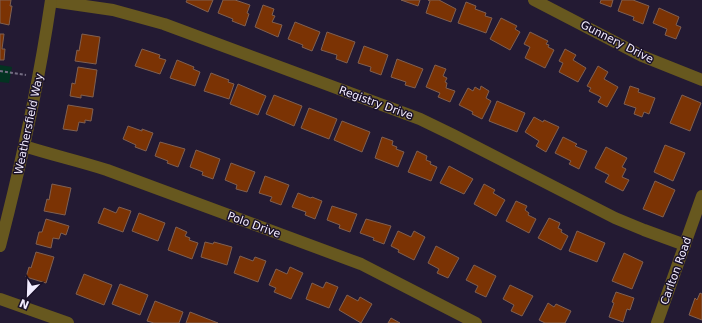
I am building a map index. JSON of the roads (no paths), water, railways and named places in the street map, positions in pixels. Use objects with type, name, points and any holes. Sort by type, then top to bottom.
[{"type":"street","name":"Weathersfield Way","points":[[0,246],[20,166],[39,77],[51,0]]},
{"type":"street","name":"Registry Drive","points":[[51,0],[113,10],[164,24],[420,119],[453,134],[615,218],[685,245]]},
{"type":"street","name":"Gunnery Drive","points":[[534,0],[642,56],[702,80]]},
{"type":"street","name":"Polo Drive","points":[[24,146],[107,170],[361,264],[476,323]]},
{"type":"street","name":"Carlton Road","points":[[657,323],[702,196]]},
{"type":"street","points":[[0,299],[68,323]]}]
